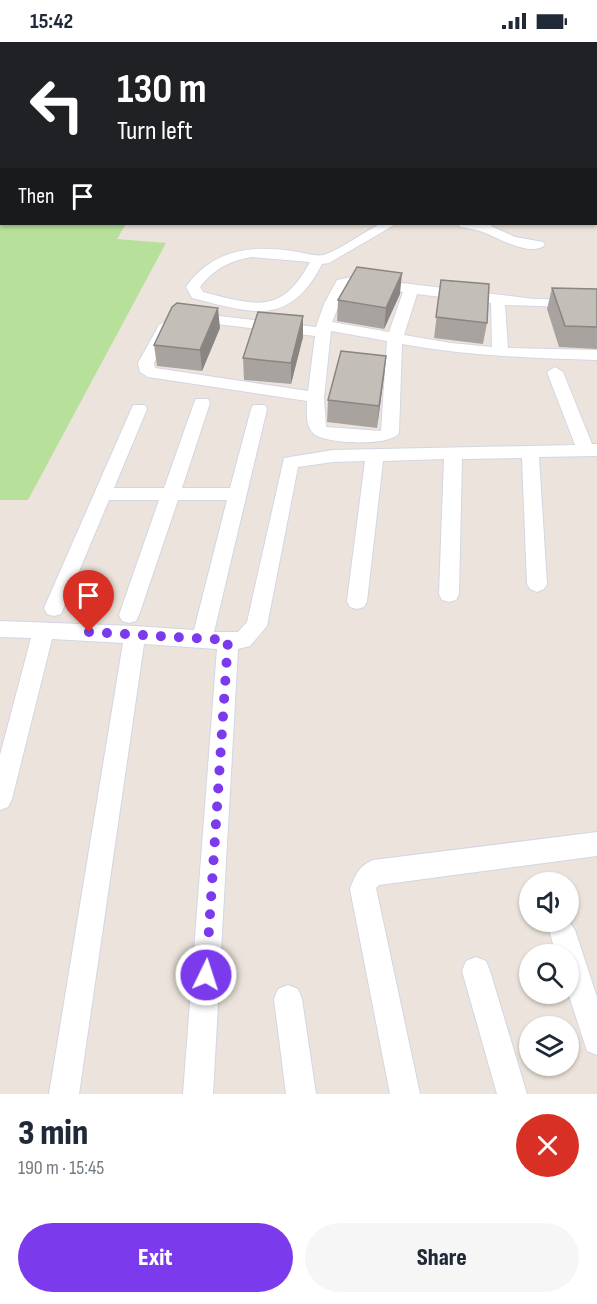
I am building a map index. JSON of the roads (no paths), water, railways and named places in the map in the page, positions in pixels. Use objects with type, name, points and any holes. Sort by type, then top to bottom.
[{"type":"street","points":[[318,259],[306,280],[291,298],[270,306],[248,305],[197,295],[193,287],[200,274],[214,263],[231,256],[279,254],[318,259],[324,260],[387,225]]},
{"type":"street","points":[[485,226],[512,241],[538,245]]},
{"type":"street","points":[[411,289],[395,338],[388,371],[392,430],[388,436],[378,437],[322,432],[315,426],[316,397],[324,362],[324,328],[342,283],[352,281],[498,300],[597,304]]},
{"type":"street","points":[[498,300],[500,353]]},
{"type":"street","points":[[316,397],[153,374],[148,372],[146,363],[168,323],[176,317],[324,328],[451,348],[500,353],[597,355]]},
{"type":"street","points":[[0,629],[44,630],[132,625],[202,638],[243,640],[257,626],[290,462],[314,457],[592,450],[555,372]]},
{"type":"street","points":[[64,1094],[132,625],[170,494],[202,403]]},
{"type":"street","points":[[54,608],[139,409]]},
{"type":"street","points":[[202,638],[259,409]]},
{"type":"street","points":[[530,452],[537,584]]},
{"type":"street","points":[[448,594],[453,453]]},
{"type":"street","points":[[357,601],[375,455]]},
{"type":"street","points":[[104,494],[238,494]]},
{"type":"street","points":[[0,799],[44,630]]},
{"type":"street","points":[[198,1094],[228,640]]},
{"type":"street","points":[[405,1094],[363,890],[366,880],[373,873],[597,844]]},
{"type":"street","points":[[563,932],[597,1041]]},
{"type":"street","points":[[476,971],[512,1094]]},
{"type":"street","points":[[288,999],[301,1094]]}]
